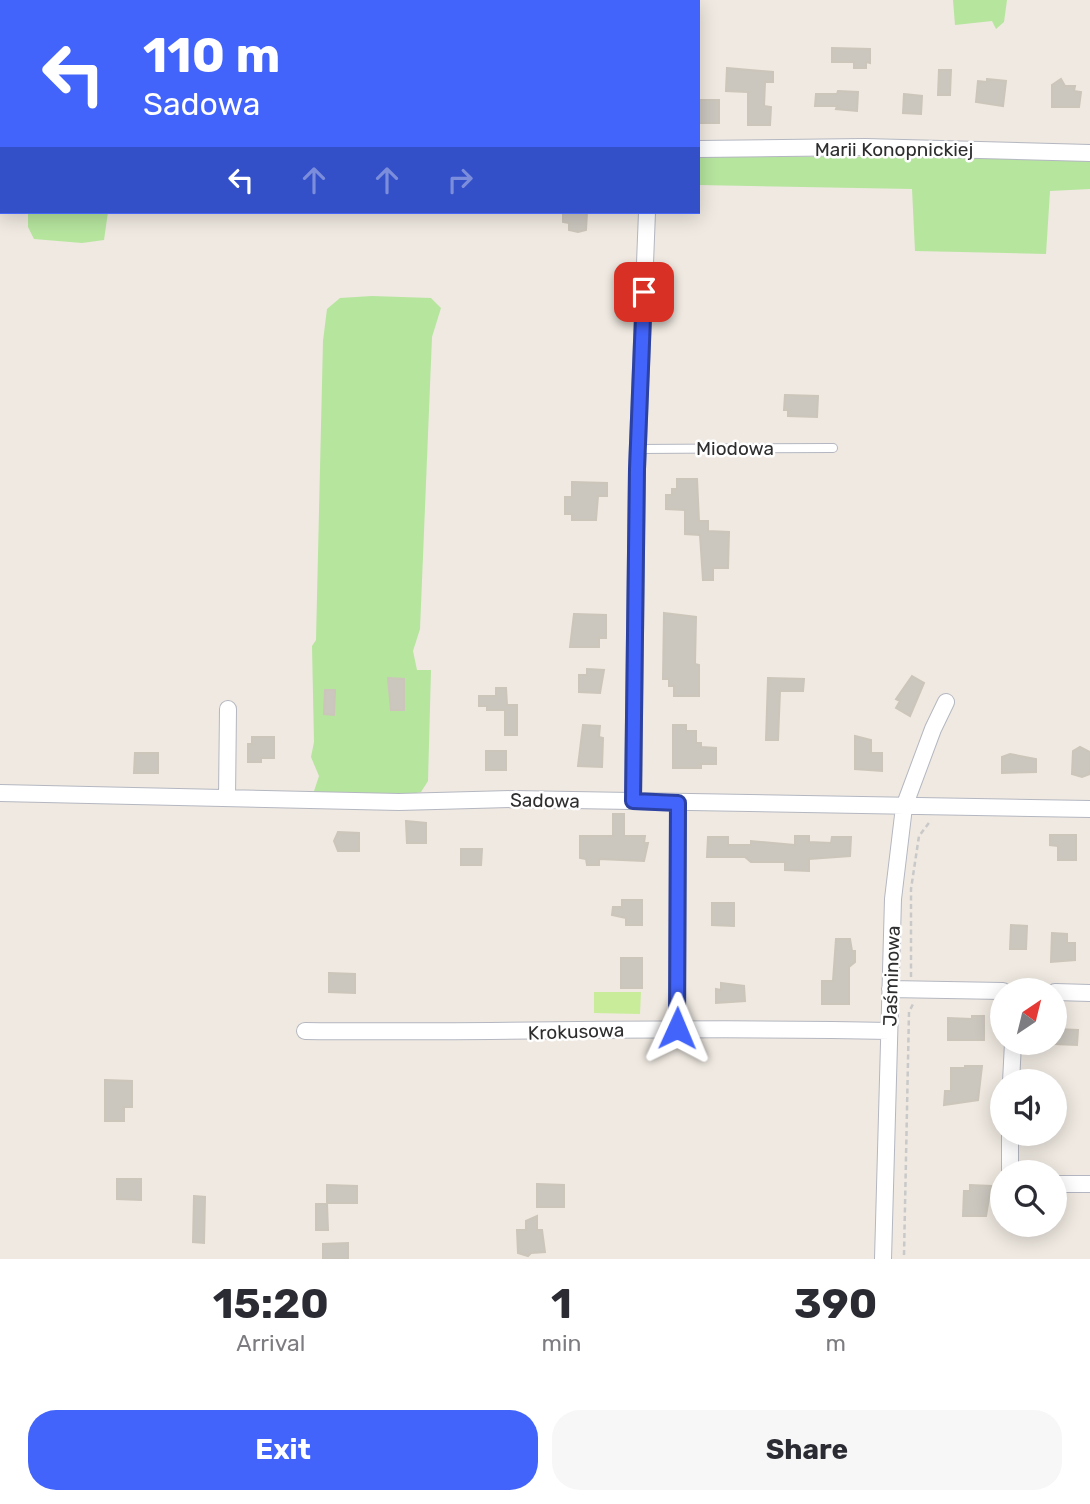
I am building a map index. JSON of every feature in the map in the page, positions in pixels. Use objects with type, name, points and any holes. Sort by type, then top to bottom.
[{"type":"street","name":"Marii Konopnickiej","points":[[700,149],[866,147],[1090,153]]},
{"type":"street","points":[[633,801],[638,449],[647,214]]},
{"type":"street","name":"Jaśminowa","points":[[883,1259],[893,899],[904,807],[946,702]]},
{"type":"street","points":[[227,798],[228,709]]},
{"type":"street","name":"Sadowa","points":[[0,793],[399,802],[633,801],[1090,808]]},
{"type":"street","points":[[677,1028],[678,803]]},
{"type":"street","points":[[890,989],[990,991]]},
{"type":"street","points":[[1068,992],[1090,993]]},
{"type":"street","name":"Krokusowa","points":[[305,1031],[499,1033],[677,1028],[889,1031]]},
{"type":"street","points":[[1067,1184],[1090,1184]]},
{"type":"lane","name":"Miodowa","points":[[638,449],[833,448]]},
{"type":"path","points":[[904,1255],[909,1012],[913,1004],[909,962],[911,889],[919,836],[932,819],[933,807]]},
{"type":"green space","points":[[953,0],[1007,0],[1004,22],[996,29],[992,21],[955,25]]},
{"type":"green space","points":[[700,156],[1090,158],[1090,189],[1050,191],[1046,254],[915,251],[912,189],[700,185]]},
{"type":"green space","points":[[28,214],[108,214],[104,240],[82,243],[34,239],[28,227]]},
{"type":"green space","points":[[340,298],[431,298],[441,308],[432,337],[420,629],[413,651],[417,670],[431,670],[428,781],[421,792],[402,796],[313,794],[319,776],[311,757],[314,742],[312,646],[316,640],[323,341],[327,309]]},
{"type":"green space","points":[[594,992],[641,992],[640,1014],[594,1013]]},
{"type":"building","points":[[832,48],[870,49],[870,63],[866,62],[866,68],[854,68],[854,62],[832,62]]},
{"type":"building","points":[[727,68],[773,72],[773,82],[765,82],[764,106],[771,107],[770,125],[748,125],[748,92],[726,91]]},
{"type":"building","points":[[939,70],[951,70],[950,95],[938,95]]},
{"type":"building","points":[[987,79],[1006,81],[1003,106],[976,102],[978,81],[987,82]]},
{"type":"building","points":[[1061,79],[1065,86],[1075,86],[1074,91],[1081,92],[1079,107],[1052,107],[1052,85]]},
{"type":"building","points":[[838,91],[858,92],[857,111],[836,109],[837,106],[815,106],[816,94],[837,94]]},
{"type":"building","points":[[904,94],[922,96],[921,114],[903,113]]},
{"type":"building","points":[[700,100],[719,100],[719,123],[700,123]]},
{"type":"building","points":[[563,214],[587,214],[586,230],[569,230],[569,223],[563,222]]},
{"type":"building","points":[[785,395],[818,396],[817,417],[788,416],[788,410],[784,410]]},
{"type":"building","points":[[677,479],[697,479],[699,521],[708,521],[708,531],[729,532],[728,568],[713,568],[713,580],[703,580],[700,535],[685,534],[685,510],[666,509],[666,495],[672,495],[672,489],[677,489]]},
{"type":"building","points":[[572,482],[607,483],[607,496],[598,496],[596,520],[572,520],[572,514],[565,514],[565,497],[572,497]]},
{"type":"building","points":[[664,613],[696,617],[695,664],[699,665],[699,696],[674,696],[674,686],[669,686],[669,679],[663,679]]},
{"type":"building","points":[[574,614],[606,615],[606,638],[599,638],[599,647],[570,647]]},
{"type":"building","points":[[587,669],[604,670],[600,693],[579,692],[579,675],[587,675]]},
{"type":"building","points":[[912,676],[924,683],[910,716],[896,708],[900,701],[896,699]]},
{"type":"building","points":[[388,678],[404,679],[404,710],[391,710]]},
{"type":"building","points":[[768,678],[804,679],[803,691],[780,691],[778,740],[766,740]]},
{"type":"building","points":[[496,688],[506,688],[507,705],[517,705],[517,735],[505,735],[505,710],[487,710],[487,706],[479,706],[479,696],[496,696]]},
{"type":"building","points":[[325,690],[335,690],[334,715],[324,714]]},
{"type":"building","points":[[583,725],[600,726],[599,737],[603,738],[602,767],[578,766]]},
{"type":"building","points":[[673,725],[686,725],[686,731],[696,731],[696,743],[701,743],[701,747],[716,748],[716,764],[701,764],[701,768],[673,768]]},
{"type":"building","points":[[855,736],[871,740],[871,753],[882,753],[882,771],[855,769]]},
{"type":"building","points":[[252,737],[274,737],[274,758],[248,762],[248,744],[252,744]]},
{"type":"building","points":[[1080,747],[1090,752],[1090,774],[1082,777],[1072,774],[1073,751]]},
{"type":"building","points":[[486,751],[506,751],[506,770],[486,770]]},
{"type":"building","points":[[135,753],[158,753],[158,773],[134,773]]},
{"type":"building","points":[[1010,754],[1036,759],[1036,772],[1002,773],[1002,757]]},
{"type":"building","points":[[613,814],[624,814],[624,836],[645,836],[644,843],[648,843],[644,861],[599,859],[599,865],[587,865],[586,859],[580,858],[580,836],[613,836]]},
{"type":"building","points":[[406,821],[426,823],[426,843],[407,843]]},
{"type":"building","points":[[338,832],[359,833],[359,851],[338,851],[334,841]]},
{"type":"building","points":[[1050,835],[1076,835],[1076,860],[1058,860],[1058,846],[1050,845]]},
{"type":"building","points":[[795,836],[809,836],[809,842],[831,843],[832,837],[851,837],[850,856],[809,859],[809,871],[785,870],[785,862],[751,862],[745,857],[707,857],[708,837],[728,837],[728,845],[751,845],[751,841],[795,845]]},
{"type":"building","points":[[461,849],[482,849],[481,865],[461,865]]},
{"type":"building","points":[[622,900],[642,900],[642,925],[626,925],[626,918],[612,915],[613,907],[622,907]]},
{"type":"building","points":[[712,903],[734,903],[734,926],[712,925]]},
{"type":"building","points":[[1011,925],[1027,926],[1026,949],[1010,949]]},
{"type":"building","points":[[1052,933],[1067,934],[1067,943],[1075,943],[1075,960],[1051,962]]},
{"type":"building","points":[[836,939],[850,939],[852,951],[855,951],[855,962],[849,967],[849,1004],[822,1004],[822,981],[833,981]]},
{"type":"building","points":[[621,958],[642,958],[642,988],[621,988]]},
{"type":"building","points":[[329,973],[355,974],[355,993],[329,992]]},
{"type":"building","points":[[721,983],[744,986],[745,1001],[716,1003],[716,989],[721,990]]},
{"type":"building","points":[[972,1016],[984,1016],[984,1040],[948,1040],[948,1018],[972,1019]]},
{"type":"building","points":[[1068,1030],[1078,1030],[1077,1045],[1068,1045]]},
{"type":"building","points":[[982,1066],[978,1100],[944,1105],[945,1091],[951,1091],[951,1068]]},
{"type":"building","points":[[105,1080],[132,1081],[132,1107],[124,1107],[124,1121],[105,1121]]},
{"type":"building","points":[[117,1179],[141,1179],[141,1200],[117,1199]]},
{"type":"building","points":[[537,1184],[564,1185],[564,1207],[537,1207]]},
{"type":"building","points":[[327,1185],[357,1186],[357,1203],[327,1203]]},
{"type":"building","points":[[970,1185],[990,1186],[986,1216],[963,1216],[964,1191],[970,1191]]},
{"type":"building","points":[[194,1196],[205,1197],[204,1243],[193,1242]]},
{"type":"building","points":[[316,1204],[327,1204],[328,1230],[316,1230]]},
{"type":"building","points":[[537,1216],[537,1230],[542,1230],[545,1252],[531,1253],[528,1256],[518,1253],[517,1230],[526,1230],[526,1221]]},
{"type":"building","points":[[348,1243],[348,1259],[323,1259],[323,1244]]},
{"type":"route","points":[[644,292],[637,469],[633,801],[678,803],[677,1028]]}]
